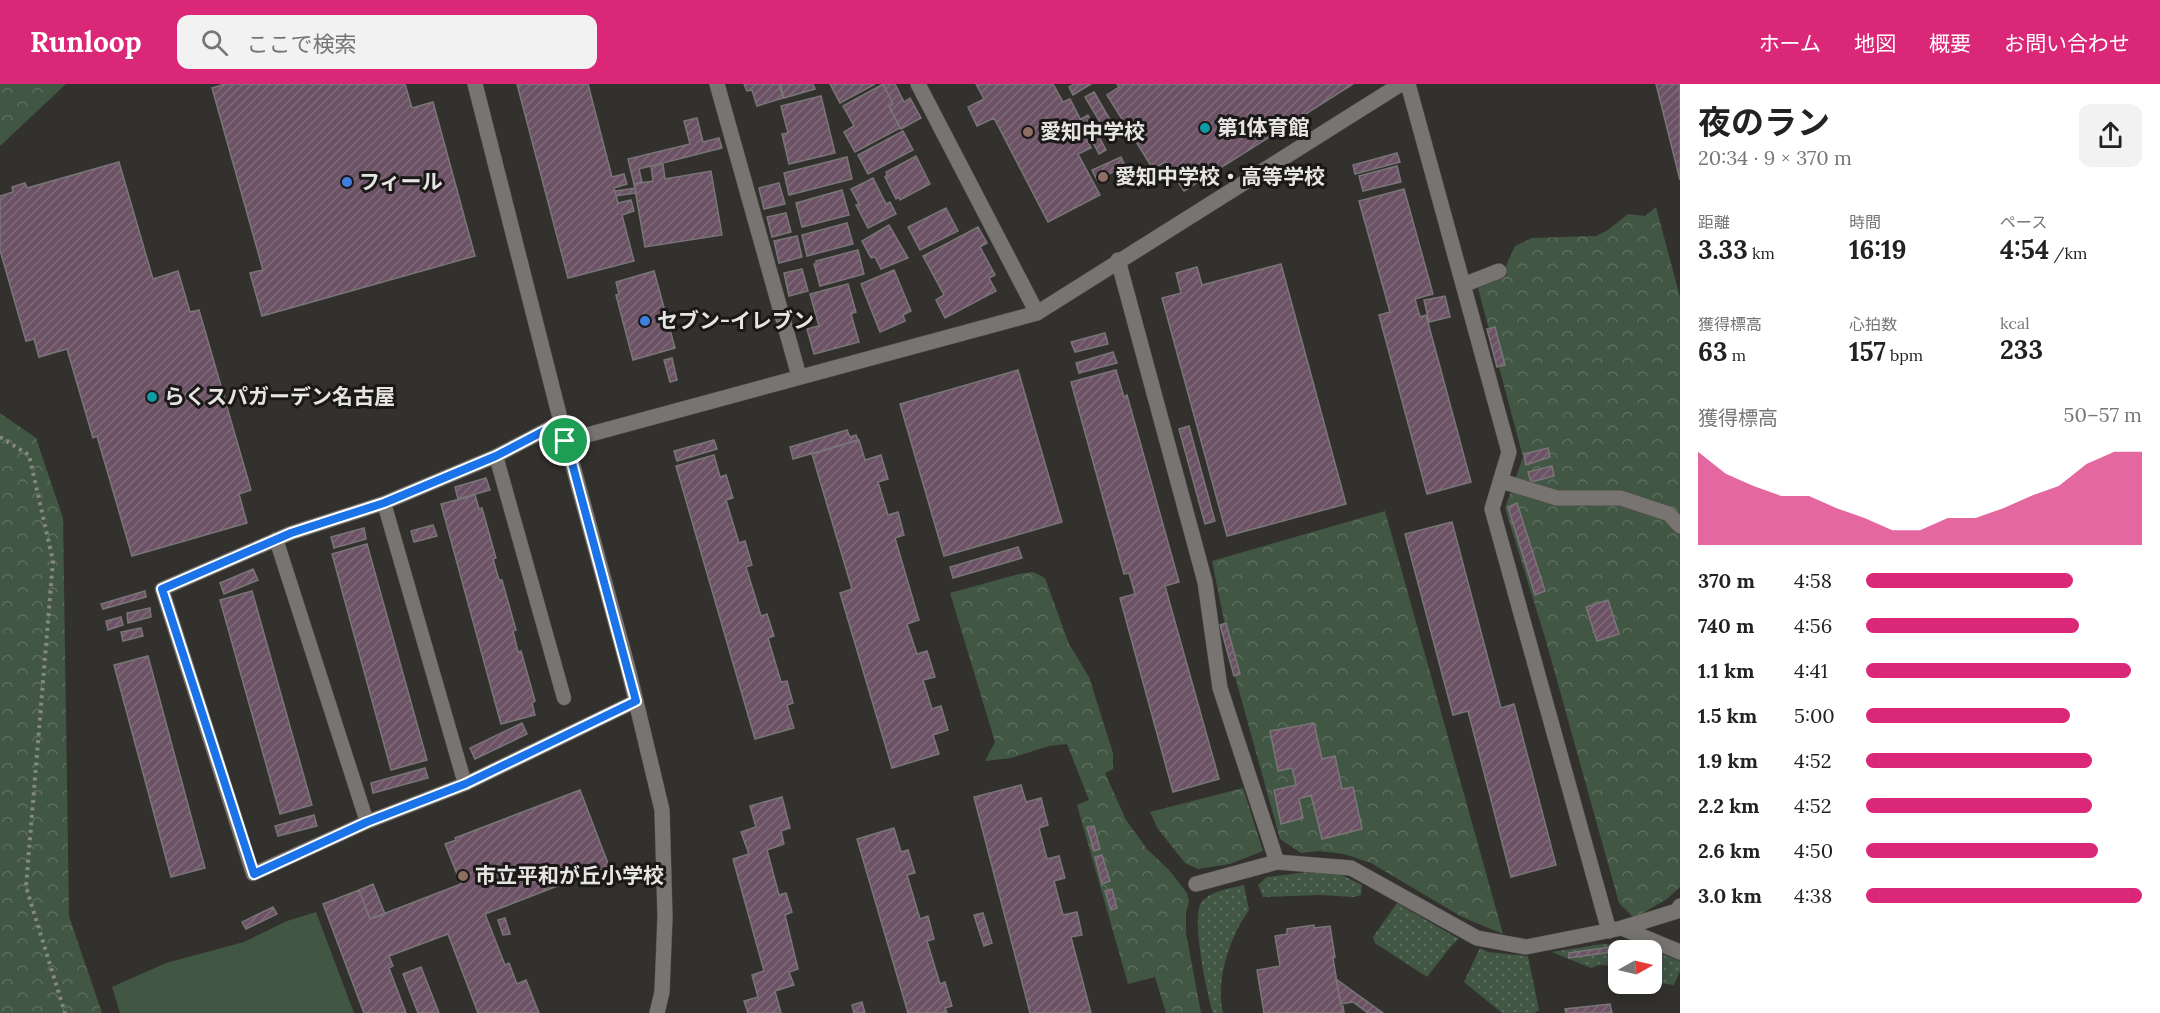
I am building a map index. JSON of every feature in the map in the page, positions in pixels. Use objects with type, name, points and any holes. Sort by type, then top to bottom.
[{"type":"street","points":[[475,84],[565,441],[636,701],[662,810],[665,917],[662,992],[657,1013]]},
{"type":"street","points":[[717,84],[799,376]]},
{"type":"street","points":[[918,84],[1037,313]]},
{"type":"street","points":[[565,441],[1037,313],[1401,84]]},
{"type":"street","points":[[1408,84],[1509,452],[1492,510],[1615,930]]},
{"type":"street","points":[[1118,260],[1205,582],[1220,688],[1277,862]]},
{"type":"street","points":[[1463,285],[1499,271]]},
{"type":"street","points":[[1501,481],[1557,498],[1621,498],[1669,514],[1680,526]]},
{"type":"street","points":[[1197,884],[1277,862],[1351,868],[1477,938],[1526,947],[1615,930],[1677,911],[1680,906]]},
{"type":"street","points":[[1615,930],[1680,951]]},
{"type":"lane","points":[[561,422],[496,456],[384,503],[291,533],[162,589],[254,874],[367,822],[465,784],[636,701]]},
{"type":"lane","points":[[496,456],[564,698]]},
{"type":"lane","points":[[384,503],[465,784]]},
{"type":"lane","points":[[276,540],[367,822]]},
{"type":"path","points":[[0,437],[29,455],[53,561],[26,887],[65,1013]]},
{"type":"green space","points":[[0,84],[66,84],[0,146]]},
{"type":"green space","points":[[1656,207],[1680,297],[1680,887],[1667,899],[1634,918],[1619,903],[1546,641],[1505,508],[1523,457],[1478,288],[1507,275],[1506,266],[1515,246],[1532,238],[1596,236],[1608,230],[1628,214],[1645,216]]},
{"type":"green space","points":[[0,413],[36,438],[63,518],[69,916],[102,1013],[0,1013]]},
{"type":"green space","points":[[1385,511],[1503,934],[1462,917],[1371,863],[1344,854],[1319,851],[1301,853],[1280,839],[1236,680],[1212,561]]},
{"type":"green space","points":[[1033,572],[1045,578],[1069,644],[1089,677],[1113,753],[1113,769],[1105,773],[1126,820],[1147,849],[1169,870],[1187,893],[1189,901],[1186,913],[1186,933],[1201,1013],[1166,1013],[1155,977],[1128,984],[1077,805],[1089,800],[1067,744],[1049,746],[1011,758],[985,761],[995,742],[950,593]]},
{"type":"green space","points":[[1243,788],[1263,851],[1230,864],[1198,869],[1185,863],[1158,829],[1150,812]]},
{"type":"green space","points":[[1315,871],[1340,874],[1362,885],[1361,895],[1354,897],[1320,895],[1263,897],[1258,885],[1267,877]]},
{"type":"green space","points":[[1244,885],[1249,910],[1236,933],[1226,959],[1221,987],[1223,1013],[1213,1013],[1201,957],[1198,911],[1201,903],[1209,896]]},
{"type":"green space","points":[[1397,903],[1459,939],[1427,977],[1375,943],[1373,937]]},
{"type":"green space","points":[[316,912],[354,1013],[120,1013],[112,987],[166,963],[244,942],[287,921]]},
{"type":"green space","points":[[1608,944],[1608,965],[1591,968],[1552,952]]},
{"type":"green space","points":[[1480,948],[1488,952],[1528,956],[1539,1010],[1534,1013],[1502,1013],[1464,982]]},
{"type":"green space","points":[[1662,954],[1680,961],[1680,971],[1674,985],[1662,983]]},
{"type":"building","name":"フィール","points":[[225,84],[405,84],[412,108],[433,102],[475,256],[262,316],[250,273],[263,270],[212,88]]},
{"type":"building","points":[[517,84],[588,84],[612,177],[624,174],[627,184],[614,188],[618,203],[631,200],[634,211],[622,215],[634,261],[568,278]]},
{"type":"building","points":[[744,84],[779,84],[783,98],[757,106],[752,90],[747,91]]},
{"type":"building","points":[[780,84],[813,84],[815,89],[784,98]]},
{"type":"building","points":[[830,84],[875,84],[840,103]]},
{"type":"building","points":[[883,84],[895,84],[904,102],[910,98],[921,118],[901,129],[889,106],[893,104]]},
{"type":"building","points":[[883,84],[893,104],[889,106],[900,128],[855,152],[844,132],[854,126],[843,106]]},
{"type":"building","points":[[976,84],[1053,84],[1063,102],[1070,99],[1088,134],[1085,136],[1091,148],[1078,154],[1100,195],[1048,222],[994,118],[977,126],[968,107],[984,99]]},
{"type":"building","points":[[1074,84],[1091,84],[1073,95],[1069,87]]},
{"type":"building","name":"第1体育館","points":[[1117,84],[1353,84],[1184,191],[1165,162],[1153,169],[1107,95],[1119,87]]},
{"type":"building","points":[[1656,84],[1680,84],[1680,180]]},
{"type":"building","points":[[1094,92],[1120,137],[1112,142],[1085,97]]},
{"type":"building","points":[[821,96],[835,153],[789,164],[782,134],[788,133],[781,106]]},
{"type":"building","points":[[1088,115],[1106,150],[1099,154],[1081,119]]},
{"type":"building","points":[[697,118],[703,142],[719,138],[722,148],[639,169],[642,182],[634,184],[628,159],[690,144],[684,121]]},
{"type":"building","points":[[903,131],[913,150],[868,174],[858,155]]},
{"type":"building","points":[[1397,153],[1400,162],[1355,174],[1353,165]]},
{"type":"building","points":[[916,156],[930,184],[900,200],[899,197],[896,199],[885,177],[886,172]]},
{"type":"building","points":[[847,157],[852,179],[789,195],[784,173]]},
{"type":"building","points":[[1121,157],[1125,166],[1097,180],[1092,170]]},
{"type":"building","name":"らくスパガーデン名古屋","points":[[119,162],[153,279],[178,271],[190,312],[199,310],[251,490],[239,494],[247,523],[132,556],[97,436],[93,438],[67,349],[39,357],[34,339],[26,341],[0,250],[0,196],[13,192],[12,187],[25,183],[27,188]]},
{"type":"building","points":[[663,164],[665,179],[711,171],[722,235],[645,247],[634,184],[653,181],[651,166]]},
{"type":"building","points":[[1397,166],[1401,182],[1363,191],[1359,176]]},
{"type":"building","points":[[873,178],[886,204],[890,202],[896,214],[868,228],[856,205],[859,204],[851,189]]},
{"type":"building","points":[[779,183],[785,204],[764,209],[759,188]]},
{"type":"building","points":[[635,188],[636,193],[616,196],[615,191]]},
{"type":"building","points":[[1404,189],[1433,294],[1415,299],[1420,317],[1426,315],[1471,482],[1427,494],[1379,315],[1390,312],[1359,201]]},
{"type":"building","points":[[842,190],[849,215],[802,227],[796,203]]},
{"type":"building","points":[[946,208],[958,231],[920,250],[908,227]]},
{"type":"building","points":[[786,213],[791,232],[772,237],[767,217]]},
{"type":"building","points":[[847,223],[853,244],[807,256],[802,235]]},
{"type":"building","points":[[889,225],[908,258],[881,269],[875,257],[871,258],[862,241]]},
{"type":"building","points":[[978,227],[987,243],[980,247],[995,275],[989,278],[996,291],[945,318],[936,300],[944,295],[923,256]]},
{"type":"building","points":[[797,236],[802,257],[779,263],[774,241]]},
{"type":"building","points":[[858,250],[864,274],[820,286],[814,264],[816,261]]},
{"type":"building","points":[[1281,264],[1346,504],[1227,536],[1162,298],[1181,293],[1176,273],[1197,267],[1202,285]]},
{"type":"building","points":[[802,269],[808,291],[789,296],[784,273]]},
{"type":"building","points":[[894,270],[911,311],[903,315],[905,321],[880,332],[861,284]]},
{"type":"building","name":"セブン-イレブン","points":[[654,271],[675,348],[633,360],[616,295],[619,294],[616,282]]},
{"type":"building","points":[[848,284],[856,312],[851,314],[859,342],[814,354],[807,329],[819,326],[810,294]]},
{"type":"building","points":[[1445,296],[1450,317],[1429,322],[1424,300]]},
{"type":"building","points":[[1495,327],[1505,365],[1497,367],[1487,329]]},
{"type":"building","points":[[1105,333],[1108,344],[1075,352],[1071,342]]},
{"type":"building","points":[[1113,352],[1117,363],[1079,373],[1076,363]]},
{"type":"building","points":[[672,358],[677,380],[670,382],[664,360]]},
{"type":"building","points":[[1018,370],[1062,522],[944,556],[900,404]]},
{"type":"building","points":[[1116,370],[1124,397],[1127,395],[1179,582],[1165,586],[1219,779],[1173,792],[1120,598],[1135,594],[1129,573],[1124,574],[1071,382]]},
{"type":"building","points":[[1189,426],[1215,521],[1205,524],[1179,429]]},
{"type":"building","points":[[847,430],[850,437],[856,435],[858,440],[793,459],[790,447]]},
{"type":"building","points":[[714,440],[717,449],[677,461],[674,451]]},
{"type":"building","points":[[859,440],[865,460],[881,455],[888,479],[878,482],[888,515],[898,512],[904,535],[895,538],[919,620],[907,624],[917,654],[927,651],[935,677],[923,680],[932,709],[941,706],[948,730],[933,735],[939,754],[892,768],[840,593],[852,589],[812,454]]},
{"type":"building","points":[[1548,448],[1550,457],[1526,465],[1524,454]]},
{"type":"building","points":[[714,455],[720,477],[726,475],[733,498],[726,500],[739,543],[745,541],[752,565],[746,567],[761,616],[767,614],[774,636],[768,638],[781,682],[787,681],[793,703],[787,705],[794,728],[755,739],[676,466]]},
{"type":"building","points":[[1552,466],[1554,476],[1531,482],[1528,472]]},
{"type":"building","points":[[486,478],[490,490],[458,499],[455,487]]},
{"type":"building","points":[[475,495],[479,509],[482,508],[496,558],[493,559],[499,580],[502,580],[516,630],[513,631],[518,652],[521,651],[535,701],[532,703],[535,715],[501,724],[441,504]]},
{"type":"building","points":[[1517,503],[1545,591],[1535,595],[1508,507]]},
{"type":"building","points":[[1452,522],[1501,708],[1514,704],[1556,865],[1511,877],[1468,711],[1453,715],[1405,534]]},
{"type":"building","points":[[433,525],[437,536],[414,542],[411,531]]},
{"type":"building","points":[[364,528],[366,539],[334,548],[331,537]]},
{"type":"building","points":[[367,544],[427,760],[391,770],[332,554]]},
{"type":"building","points":[[1018,547],[1022,558],[953,578],[950,567]]},
{"type":"building","points":[[253,569],[258,580],[224,594],[220,583]]},
{"type":"building","points":[[145,591],[146,597],[103,609],[101,604]]},
{"type":"building","points":[[252,591],[312,805],[280,814],[220,600]]},
{"type":"building","points":[[1608,600],[1619,634],[1597,641],[1586,607]]},
{"type":"building","points":[[150,608],[151,617],[128,623],[127,613]]},
{"type":"building","points":[[121,617],[123,625],[108,630],[106,621]]},
{"type":"building","points":[[1226,623],[1240,674],[1234,676],[1220,625]]},
{"type":"building","points":[[141,628],[143,636],[123,641],[121,632]]},
{"type":"building","points":[[148,656],[205,868],[171,877],[114,665]]},
{"type":"building","points":[[522,723],[527,734],[475,759],[470,748]]},
{"type":"building","points":[[1314,723],[1322,759],[1335,756],[1342,789],[1353,787],[1362,829],[1322,839],[1311,795],[1299,799],[1303,818],[1281,824],[1274,790],[1296,785],[1292,768],[1278,771],[1270,731]]},
{"type":"building","points":[[425,768],[428,778],[373,793],[371,783]]},
{"type":"building","points":[[1021,785],[1026,802],[1041,798],[1048,825],[1039,828],[1047,859],[1059,856],[1065,878],[1054,881],[1063,915],[1077,912],[1082,935],[1071,937],[1091,1013],[1030,1013],[974,797]]},
{"type":"building","points":[[580,790],[609,866],[485,914],[505,965],[509,963],[517,984],[526,980],[539,1013],[478,1013],[448,934],[389,956],[393,966],[389,968],[406,1013],[364,1013],[323,904],[359,890],[370,919],[461,884],[445,844],[456,840],[455,838]]},
{"type":"building","points":[[782,797],[790,828],[781,831],[784,844],[767,850],[779,895],[786,893],[792,912],[785,915],[798,969],[789,972],[794,985],[775,991],[781,1013],[748,1013],[744,1001],[758,997],[752,975],[764,971],[733,859],[749,854],[741,832],[756,827],[750,806]]},
{"type":"building","points":[[314,815],[317,826],[278,836],[275,826]]},
{"type":"building","points":[[1094,826],[1100,849],[1094,851],[1087,827]]},
{"type":"building","points":[[894,828],[901,852],[908,850],[915,873],[907,875],[920,919],[928,916],[934,939],[927,941],[940,984],[945,982],[952,1006],[945,1008],[947,1013],[908,1013],[857,839]]},
{"type":"building","points":[[1102,855],[1110,881],[1102,884],[1095,857]]},
{"type":"building","points":[[373,884],[385,914],[370,919],[359,890]]},
{"type":"building","points":[[1112,889],[1117,908],[1111,910],[1105,891]]},
{"type":"building","points":[[273,907],[277,914],[246,929],[242,922]]},
{"type":"building","points":[[983,913],[992,943],[984,946],[974,915]]},
{"type":"building","points":[[505,918],[510,934],[503,935],[498,920]]},
{"type":"building","points":[[1314,925],[1314,928],[1330,926],[1335,957],[1333,958],[1344,1013],[1264,1013],[1257,970],[1280,966],[1275,936],[1287,934],[1287,929]]},
{"type":"building","points":[[1608,947],[1608,952],[1569,958],[1569,953]]},
{"type":"building","points":[[421,967],[439,1013],[418,1013],[403,974]]},
{"type":"building","points":[[1336,979],[1383,1013],[1368,1013],[1353,1002],[1341,1004]]},
{"type":"building","points":[[862,1002],[865,1013],[854,1013],[852,1005]]},
{"type":"building","points":[[1610,1004],[1612,1013],[1566,1013],[1565,1009]]},
{"type":"place","name":"第1体育館","points":[[1205,128]]},
{"type":"place","name":"愛知中学校","points":[[1028,132]]},
{"type":"place","name":"愛知中学校・高等学校","points":[[1103,177]]},
{"type":"place","name":"フィール","points":[[347,182]]},
{"type":"place","name":"セブン-イレブン","points":[[645,321]]},
{"type":"place","name":"らくスパガーデン名古屋","points":[[152,397]]},
{"type":"place","name":"市立平和が丘小学校","points":[[463,876]]},
{"type":"route","points":[[561,422],[565,441],[636,701],[465,784],[367,822],[254,874],[162,589],[291,533],[384,503],[496,456],[561,422]]}]
